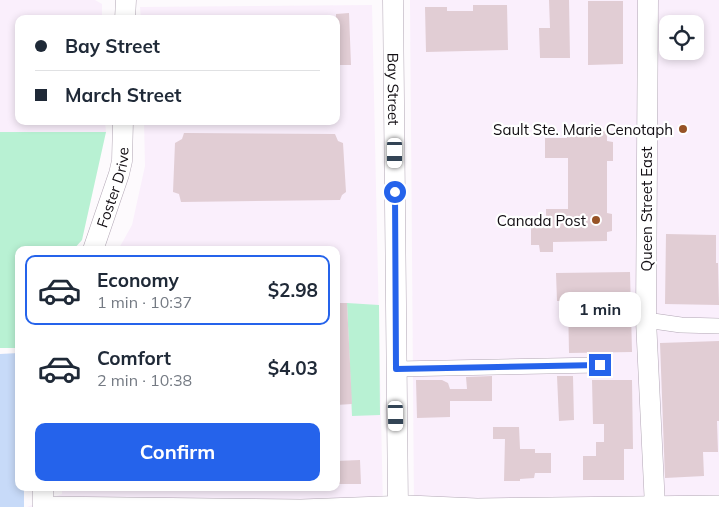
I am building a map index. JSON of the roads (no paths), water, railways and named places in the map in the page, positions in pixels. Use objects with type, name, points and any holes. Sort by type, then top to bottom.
[{"type":"main road","points":[[125,15],[126,0]]},
{"type":"main road","name":"Bay Street","points":[[393,0],[398,505]]},
{"type":"main road","name":"Queen Street East","points":[[648,0],[646,320],[656,505]]},
{"type":"main road","name":"Foster Drive","points":[[94,246],[119,174],[122,161],[123,125]]},
{"type":"street","points":[[646,320],[681,325],[719,326]]},
{"type":"street","points":[[396,369],[600,365]]},
{"type":"street","points":[[43,499],[301,507],[719,503]]},
{"type":"water","points":[[15,353],[15,491],[24,491],[24,507],[0,507],[0,354]]},
{"type":"place","name":"Sault Ste. Marie Cenotaph","points":[[683,129]]},
{"type":"place","name":"Canada Post","points":[[596,220]]}]
